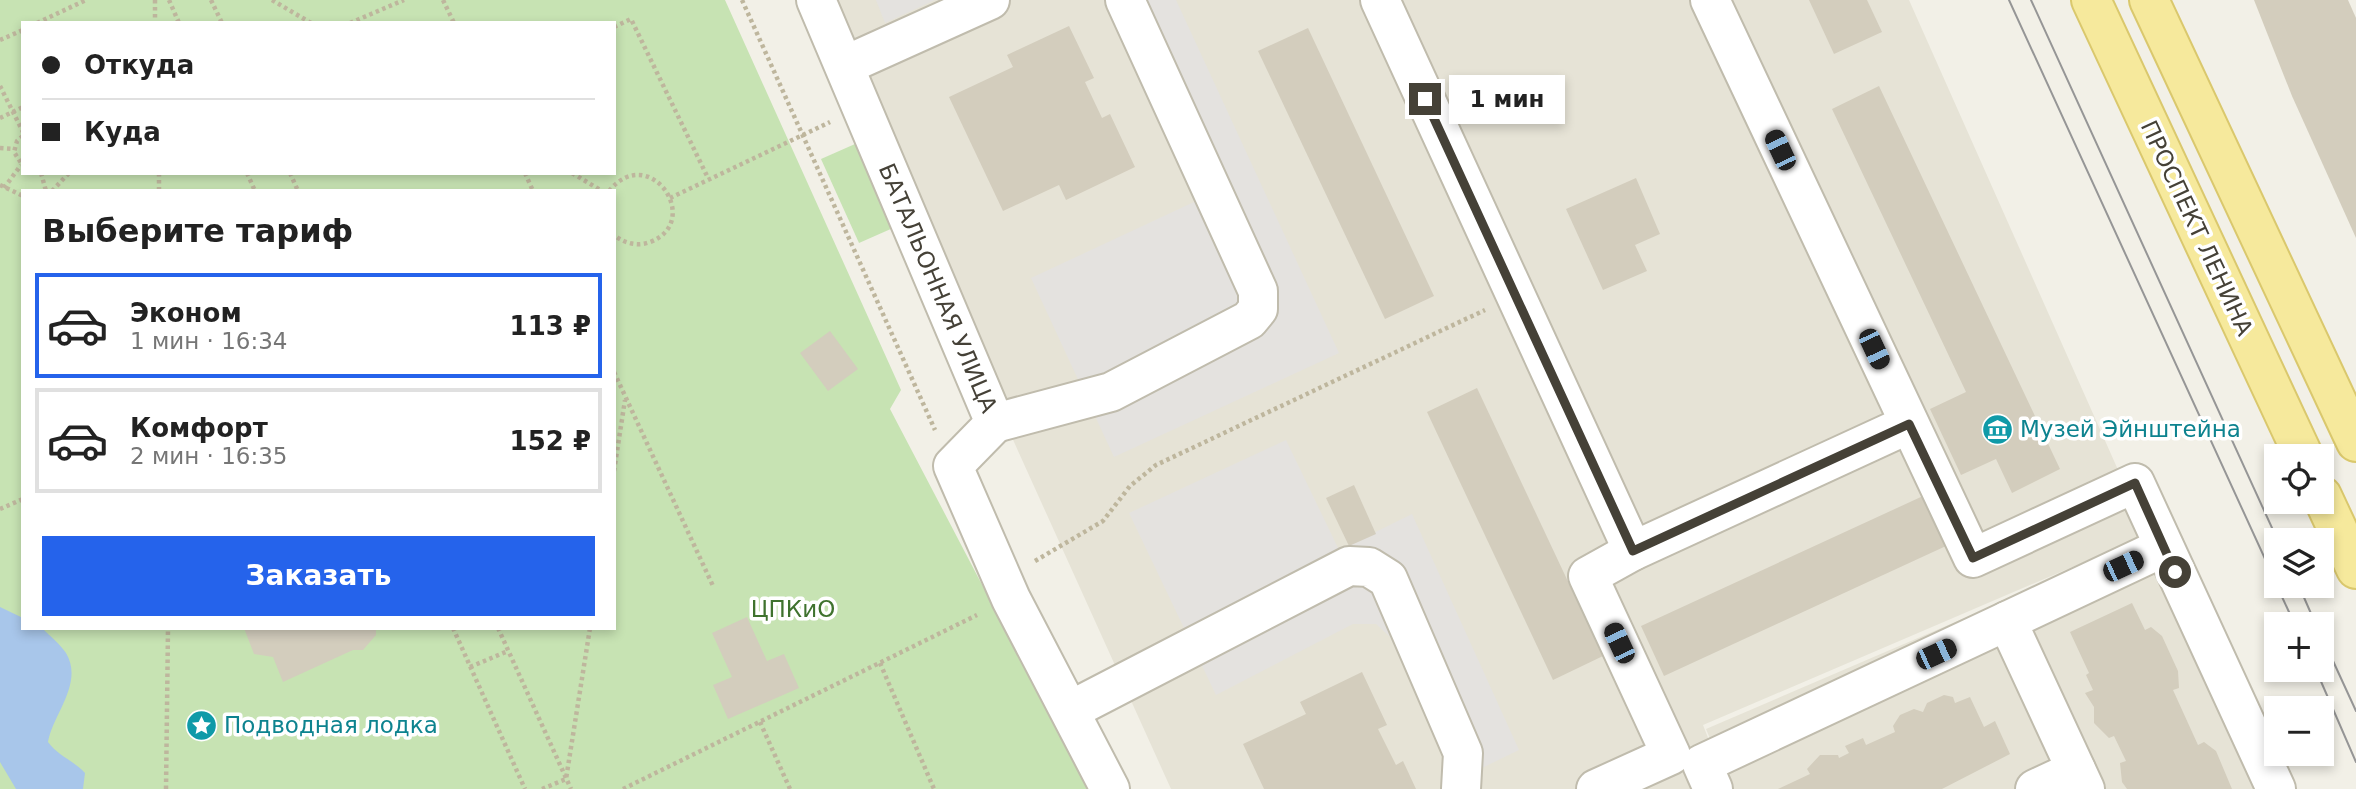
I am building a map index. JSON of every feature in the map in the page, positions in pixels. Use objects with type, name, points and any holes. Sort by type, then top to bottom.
[{"type":"main road","name":"ПРОСПЕКТ ЛЕНИНА","points":[[2091,0],[2298,444]]},
{"type":"main road","points":[[2149,0],[2356,442]]},
{"type":"main road","points":[[2330,514],[2356,569]]},
{"type":"street","name":"БАТАЛЬОННАЯ УЛИЦА","points":[[816,0],[846,65],[995,423],[953,466]]},
{"type":"street","points":[[846,65],[990,0]]},
{"type":"street","points":[[995,423],[1111,392],[1250,320],[1258,309],[1258,291],[1125,0]]},
{"type":"street","points":[[1380,0],[1633,551]]},
{"type":"street","points":[[1710,0],[1973,558],[2135,483],[2276,789]]},
{"type":"street","points":[[1596,789],[1671,755],[1588,576],[1633,551],[1909,424]]},
{"type":"street","points":[[953,466],[1011,599],[1110,789]]},
{"type":"street","points":[[1713,789],[1702,764],[2164,547]]},
{"type":"street","points":[[1071,710],[1349,566],[1369,567],[1388,579],[1463,753],[1461,789]]},
{"type":"street","points":[[2007,621],[2080,779],[2035,789]]},
{"type":"path","points":[[41,21],[86,0]]},
{"type":"path","points":[[155,0],[155,21]]},
{"type":"path","points":[[169,0],[178,21]]},
{"type":"path","points":[[211,0],[221,21]]},
{"type":"path","points":[[272,0],[308,21]]},
{"type":"path","points":[[355,21],[404,0]]},
{"type":"path","points":[[443,0],[453,21]]},
{"type":"path","points":[[742,0],[953,466]]},
{"type":"path","points":[[616,26],[631,19],[708,178]]},
{"type":"path","points":[[0,40],[21,31]]},
{"type":"path","points":[[0,86],[21,130]]},
{"type":"path","points":[[670,198],[862,107]]},
{"type":"path","points":[[0,118],[21,108]]},
{"type":"path","points":[[14,149],[21,137]]},
{"type":"path","points":[[0,148],[14,149]]},
{"type":"path","points":[[14,149],[21,163]]},
{"type":"path","points":[[21,166],[2,186],[21,195]]},
{"type":"path","points":[[54,189],[67,175]]},
{"type":"path","points":[[575,175],[599,189]]},
{"type":"path","points":[[611,189],[620,180],[641,175],[662,184],[670,198],[672,216],[668,226],[651,242],[628,243],[616,236]]},
{"type":"path","points":[[623,789],[1011,599],[1037,559],[1103,521],[1130,486],[1156,465],[1515,296]]},
{"type":"path","points":[[616,376],[713,586]]},
{"type":"path","points":[[616,459],[626,397]]},
{"type":"path","points":[[0,509],[21,500]]},
{"type":"path","points":[[166,789],[168,630]]},
{"type":"path","points":[[454,630],[525,789]]},
{"type":"path","points":[[499,630],[571,789]]},
{"type":"path","points":[[566,779],[590,630]]},
{"type":"path","points":[[470,667],[508,651]]},
{"type":"path","points":[[880,663],[934,789]]},
{"type":"path","points":[[760,722],[790,789]]},
{"type":"path","points":[[542,789],[566,779]]},
{"type":"shaded area","points":[[814,0],[1909,0],[2147,535],[1703,725],[1728,789],[1171,789]]},
{"type":"shaded area","points":[[876,0],[935,0],[885,23]]},
{"type":"shaded area","points":[[1144,0],[1176,0],[1339,353],[1114,457],[1031,278],[1224,188]]},
{"type":"shaded area","points":[[1286,440],[1339,550],[1412,514],[1519,750],[1449,784],[1451,767],[1390,637],[1376,624],[1353,624],[1216,695],[1129,513]]},
{"type":"shaded area","points":[[2151,538],[2266,789],[1731,789],[1706,729]]},
{"type":"green space","name":"ЦПКиО","points":[[0,0],[725,0],[901,390],[890,409],[1089,789],[0,789]]},
{"type":"green space","points":[[855,144],[893,228],[859,243],[821,159]]},
{"type":"water","points":[[0,607],[21,617],[21,630],[44,630],[66,653],[71,664],[70,687],[48,742],[85,773],[83,789],[16,789],[0,762]]},
{"type":"building","points":[[1809,0],[1867,0],[1882,32],[1834,54]]},
{"type":"building","points":[[2254,0],[2348,0],[2356,18],[2356,238],[2292,96]]},
{"type":"building","points":[[1069,26],[1094,78],[1085,82],[1102,118],[1110,114],[1135,167],[1066,200],[1059,185],[1003,211],[949,97],[1013,67],[1007,55]]},
{"type":"building","points":[[1308,28],[1434,296],[1385,319],[1258,51]]},
{"type":"building","points":[[1879,86],[2060,469],[2012,493],[1996,459],[1961,475],[1930,409],[1966,392],[1832,109]]},
{"type":"building","points":[[1636,178],[1660,234],[1635,245],[1647,271],[1603,290],[1566,209]]},
{"type":"building","points":[[830,331],[858,369],[828,391],[800,353]]},
{"type":"building","points":[[1477,388],[1603,656],[1553,680],[1427,412]]},
{"type":"building","points":[[1354,485],[1376,534],[1349,546],[1326,498]]},
{"type":"building","points":[[1923,496],[1946,546],[1664,676],[1641,626]]},
{"type":"building","points":[[2132,603],[2145,630],[2151,627],[2162,636],[2178,671],[2179,688],[2173,690],[2198,745],[2204,742],[2216,751],[2232,789],[2127,789],[2122,782],[2120,763],[2126,761],[2114,736],[2109,738],[2094,723],[2094,707],[2085,693],[2093,690],[2086,675],[2089,673],[2070,632]]},
{"type":"building","points":[[747,617],[767,661],[784,654],[799,688],[728,719],[713,685],[732,677],[712,633]]},
{"type":"building","points":[[245,630],[376,630],[376,635],[363,650],[353,650],[283,682],[273,657],[254,654]]},
{"type":"building","points":[[1362,672],[1387,725],[1378,729],[1396,765],[1403,761],[1416,789],[1264,789],[1243,744],[1306,714],[1300,702]]},
{"type":"building","points":[[1944,695],[1953,697],[1955,703],[1970,697],[1984,727],[1995,721],[2010,754],[1942,789],[1778,789],[1810,774],[1807,769],[1820,755],[1838,755],[1839,758],[1849,753],[1845,746],[1863,738],[1866,745],[1895,732],[1893,726],[1900,715],[1914,709],[1923,712],[1927,703]]},
{"type":"tram line","points":[[2009,0],[2264,557]]},
{"type":"tram line","points":[[2031,0],[2272,528]]},
{"type":"tram line","points":[[2283,598],[2289,612]]},
{"type":"tram line","points":[[2304,598],[2310,612]]},
{"type":"tram line","points":[[2334,663],[2356,711]]},
{"type":"tram line","points":[[2321,682],[2356,762]]},
{"type":"place","name":"Музей Эйнштейна","points":[[1997,429]]},
{"type":"place","name":"Подводная лодка","points":[[201,725]]},
{"type":"route","points":[[1425,99],[1633,551],[1909,424],[1973,558],[2135,483],[2175,572]]}]
